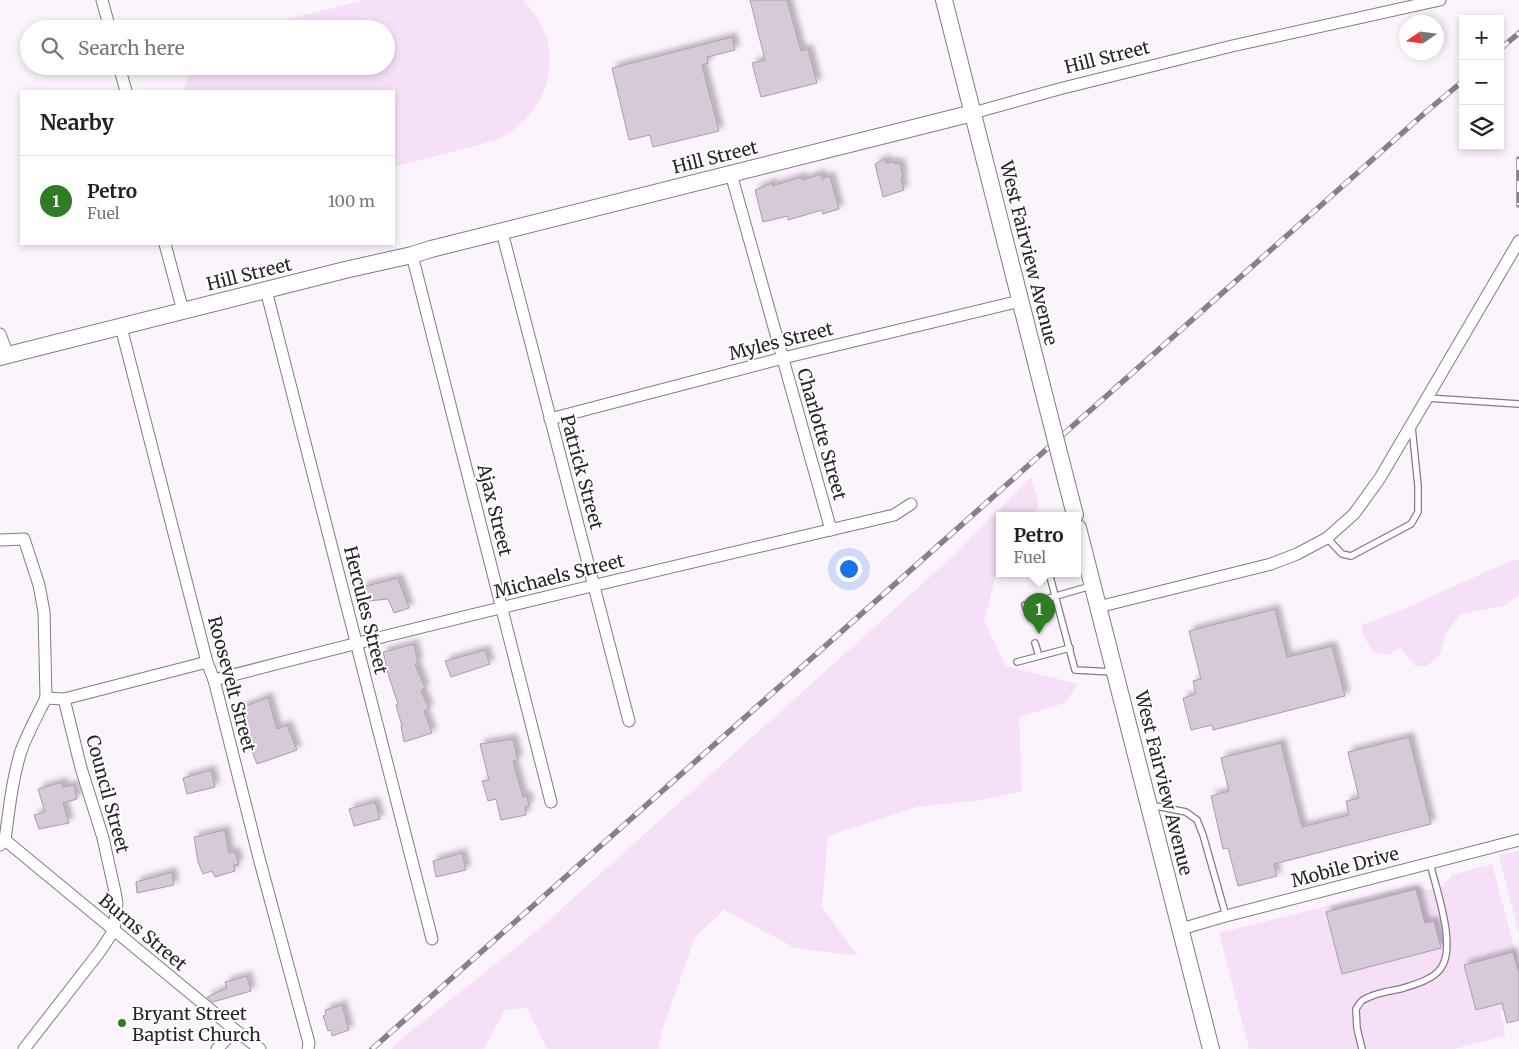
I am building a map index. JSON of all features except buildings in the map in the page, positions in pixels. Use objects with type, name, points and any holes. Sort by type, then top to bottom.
[{"type":"main road","name":"West Fairview Avenue","points":[[944,0],[1074,512]]},
{"type":"main road","name":"Hill Street","points":[[4,356],[973,113]]},
{"type":"main road","name":"West Fairview Avenue","points":[[1081,540],[1211,1049]]},
{"type":"street","points":[[102,0],[108,20]]},
{"type":"street","name":"Hill Street","points":[[973,113],[1059,89],[1232,46],[1440,0]]},
{"type":"street","points":[[122,75],[126,90]]},
{"type":"street","name":"Charlotte Street","points":[[731,174],[831,530]]},
{"type":"street","name":"Patrick Street","points":[[502,232],[629,722]]},
{"type":"street","points":[[1098,607],[1271,564],[1297,554],[1327,538],[1354,514],[1380,478],[1519,241]]},
{"type":"street","points":[[165,245],[184,311]]},
{"type":"street","name":"Ajax Street","points":[[412,255],[550,802]]},
{"type":"street","name":"Hercules Street","points":[[266,290],[432,939]]},
{"type":"street","name":"Myles Street","points":[[550,419],[782,358],[1020,300]]},
{"type":"street","name":"Roosevelt Street","points":[[121,327],[207,662],[214,680],[259,858],[309,1043],[308,1049]]},
{"type":"street","points":[[0,334],[4,356]]},
{"type":"street","name":"Michaels Street","points":[[214,680],[356,642],[894,515],[911,504]]},
{"type":"street","points":[[0,540],[24,539],[39,585],[44,612],[46,698],[21,752],[13,784],[3,842]]},
{"type":"street","points":[[46,698],[64,699],[207,662]]},
{"type":"street","name":"Council Street","points":[[24,1049],[101,950],[114,930],[117,903],[115,892],[103,838],[81,768],[64,699]]},
{"type":"street","name":"Mobile Drive","points":[[1181,929],[1519,840]]},
{"type":"street","name":"Burns Street","points":[[3,842],[260,1049]]},
{"type":"street","points":[[217,1049],[235,1030]]},
{"type":"lane","points":[[1427,398],[1519,404]]},
{"type":"lane","points":[[1327,538],[1342,554],[1351,556],[1411,524],[1418,512],[1418,486],[1412,425]]},
{"type":"lane","points":[[1050,577],[1076,670],[1115,672]]},
{"type":"lane","points":[[1028,613],[1025,604],[1093,586]]},
{"type":"lane","points":[[1036,643],[1039,656]]},
{"type":"lane","points":[[1017,662],[1070,648]]},
{"type":"lane","points":[[1149,805],[1186,812],[1197,820],[1226,916]]},
{"type":"lane","points":[[1362,1049],[1357,1028],[1356,1009],[1362,1001],[1383,992],[1413,986],[1440,970],[1446,960],[1447,944],[1444,919],[1430,863]]},
{"type":"shaded area","points":[[364,0],[523,0],[537,18],[546,37],[550,57],[548,77],[542,96],[531,113],[516,128],[497,140],[395,167],[395,90],[183,90],[189,75],[395,75],[395,20],[284,20]]},
{"type":"shaded area","points":[[1031,477],[1039,504],[1035,512],[996,512]]},
{"type":"shaded area","points":[[996,512],[996,577],[984,621],[1006,666],[1078,684],[1065,703],[1019,717],[1022,791],[983,800],[917,807],[828,836],[822,907],[858,956],[795,948],[724,910],[695,937],[660,1037],[659,1049],[547,1049],[527,1008],[505,1010],[484,1049],[391,1049],[539,929],[952,557]]},
{"type":"shaded area","points":[[1519,560],[1519,596],[1503,606],[1461,614],[1446,633],[1440,654],[1427,666],[1415,666],[1400,648],[1388,655],[1374,653],[1364,637],[1361,625],[1399,611],[1510,561]]},
{"type":"shaded area","points":[[1519,851],[1519,934],[1499,855]]},
{"type":"shaded area","points":[[1492,864],[1519,965],[1519,1006],[1500,1012],[1505,1036],[1454,1049],[1249,1049],[1219,933],[1412,885],[1428,890],[1443,886],[1452,875]]},
{"type":"railway","points":[[1504,46],[1519,33]]},
{"type":"railway","points":[[372,1049],[1459,84]]},
{"type":"railway","points":[[1519,159],[1519,205]]},
{"type":"place","name":"Petro","points":[[1039,634]]},
{"type":"place","name":"Bryant Street Baptist Church","points":[[122,1023]]}]
